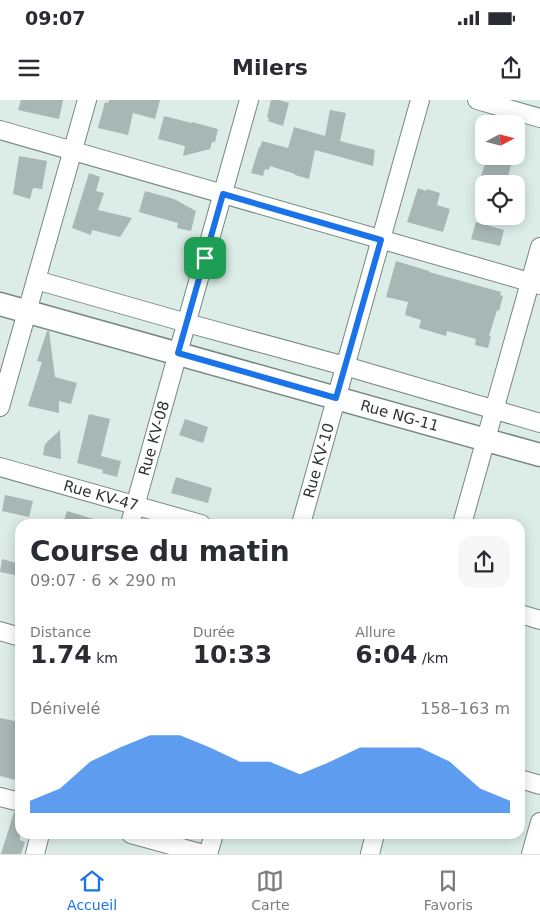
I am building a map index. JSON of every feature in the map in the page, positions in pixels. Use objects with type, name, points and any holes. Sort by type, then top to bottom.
[{"type":"street","points":[[0,407],[87,100]]},
{"type":"street","name":"Rue KV-08","points":[[131,519],[250,100]]},
{"type":"street","name":"Rue KV-10","points":[[302,519],[420,100]]},
{"type":"street","points":[[477,100],[540,118]]},
{"type":"street","points":[[0,130],[535,284]]},
{"type":"street","points":[[463,519],[494,410],[535,284],[540,247]]},
{"type":"street","points":[[36,280],[345,366],[540,423]]},
{"type":"street","name":"Rue NG-11","points":[[0,304],[540,455]]},
{"type":"street","name":"Rue KV-47","points":[[0,466],[184,519]]},
{"type":"street","points":[[525,616],[540,620]]},
{"type":"street","points":[[0,632],[15,636]]},
{"type":"street","points":[[525,780],[540,785]]},
{"type":"street","points":[[0,797],[15,801]]},
{"type":"street","points":[[531,854],[540,822]]},
{"type":"street","points":[[35,854],[39,839]]},
{"type":"street","points":[[149,839],[203,854]]},
{"type":"street","points":[[208,854],[212,839]]},
{"type":"street","points":[[370,854],[374,839]]},
{"type":"building","points":[[21,100],[63,100],[59,119],[18,110]]},
{"type":"building","points":[[109,100],[160,100],[155,119],[133,113],[128,135],[98,128],[105,102],[108,103]]},
{"type":"building","points":[[271,100],[289,103],[283,126],[268,121],[269,118],[267,117]]},
{"type":"building","points":[[330,110],[346,113],[340,141],[375,150],[373,166],[315,150],[309,179],[270,166],[269,170],[265,169],[263,176],[251,173],[262,141],[288,148],[294,127],[325,136]]},
{"type":"building","points":[[164,116],[218,129],[215,142],[212,142],[210,149],[183,156],[185,146],[158,139]]},
{"type":"building","points":[[19,156],[47,161],[42,189],[33,188],[30,199],[13,194]]},
{"type":"building","points":[[485,165],[511,165],[508,175],[481,175]]},
{"type":"building","points":[[89,173],[100,177],[96,191],[104,193],[98,210],[132,218],[120,237],[92,230],[91,235],[72,228]]},
{"type":"building","points":[[418,188],[440,193],[437,205],[450,209],[443,232],[407,222]]},
{"type":"building","points":[[145,191],[174,199],[196,211],[191,231],[177,228],[178,223],[139,212]]},
{"type":"building","points":[[475,225],[486,225],[504,230],[500,246],[471,239]]},
{"type":"building","points":[[396,261],[501,292],[500,295],[503,296],[489,336],[491,336],[488,348],[475,345],[476,339],[447,331],[446,336],[419,328],[421,320],[405,315],[408,302],[386,297]]},
{"type":"building","points":[[47,331],[49,331],[55,377],[77,383],[71,404],[59,401],[59,413],[28,406],[42,362],[37,361]]},
{"type":"building","points":[[89,414],[110,419],[101,456],[121,461],[117,477],[102,473],[103,470],[77,463]]},
{"type":"building","points":[[185,419],[208,427],[203,443],[179,435]]},
{"type":"building","points":[[60,430],[61,459],[43,455],[45,444]]},
{"type":"building","points":[[176,477],[212,488],[208,503],[171,493]]},
{"type":"building","points":[[5,495],[33,501],[29,517],[2,511]]},
{"type":"building","points":[[67,511],[93,519],[65,519]]},
{"type":"building","points":[[2,559],[15,563],[15,575],[0,572]]},
{"type":"building","points":[[0,718],[15,721],[15,780],[0,776]]},
{"type":"building","points":[[15,812],[15,839],[25,842],[21,854],[1,854]]},
{"type":"route","points":[[223,194],[381,240],[336,398],[178,353],[205,258],[223,194]]}]
